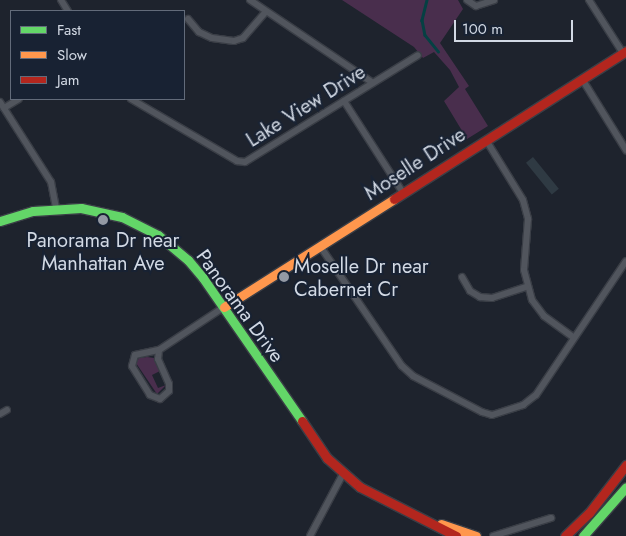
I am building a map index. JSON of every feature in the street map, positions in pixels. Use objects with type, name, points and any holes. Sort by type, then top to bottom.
[{"type":"street","points":[[250,0],[373,83]]},
{"type":"street","points":[[467,0],[476,6],[494,0]]},
{"type":"street","points":[[589,0],[624,52]]},
{"type":"street","points":[[188,19],[199,32],[212,38],[234,41],[243,38],[266,12]]},
{"type":"street","name":"Moselle Drive","points":[[224,307],[624,52]]},
{"type":"street","name":"Lake View Drive","points":[[133,100],[237,161],[245,162],[418,55]]},
{"type":"street","points":[[582,79],[626,150]]},
{"type":"street","points":[[4,108],[16,100]]},
{"type":"street","points":[[344,101],[403,193]]},
{"type":"street","points":[[0,102],[51,182],[56,208]]},
{"type":"street","points":[[486,140],[523,200],[528,219],[526,287],[544,316],[574,338]]},
{"type":"street","name":"Panorama Drive","points":[[0,221],[56,208],[109,213],[158,236],[188,260],[224,307],[312,441],[343,474],[406,513],[456,536]]},
{"type":"street","points":[[320,246],[402,366],[413,376],[482,412],[492,414],[523,405],[536,395],[626,261]]},
{"type":"street","points":[[462,277],[470,291],[480,297],[492,298],[526,287]]},
{"type":"street","points":[[159,350],[158,359],[169,384],[169,391],[160,399],[150,395],[132,366],[132,360],[135,355],[159,350],[224,307]]},
{"type":"street","points":[[0,414],[7,410]]},
{"type":"street","points":[[565,536],[589,513],[626,465]]},
{"type":"street","points":[[310,536],[343,474]]},
{"type":"street","points":[[583,536],[626,487]]},
{"type":"street","name":"Panorama Drive","points":[[406,513],[476,536]]},
{"type":"street","points":[[493,536],[551,518]]},
{"type":"shaded area","points":[[342,0],[458,0],[463,9],[440,43],[469,86],[465,89],[488,126],[467,139],[444,101],[459,87],[450,70],[434,52],[423,58],[414,47]]},
{"type":"shaded area","points":[[139,358],[154,358],[160,371],[152,375],[158,388],[166,385],[157,394],[136,363]]},
{"type":"building","points":[[533,157],[559,189],[552,195],[526,163]]},
{"type":"waterway","points":[[427,0],[422,20],[425,35],[438,51]]},
{"type":"traffic: fast","points":[[0,221],[33,211],[81,208],[122,217],[158,235],[188,260],[203,278],[302,421]]},
{"type":"traffic: fast","points":[[583,536],[626,487]]},
{"type":"traffic: slow","points":[[224,307],[394,199]]},
{"type":"traffic: slow","points":[[441,524],[476,536]]},
{"type":"traffic: jam","points":[[394,199],[626,51]]},
{"type":"traffic: jam","points":[[302,421],[327,458],[360,487],[456,536]]},
{"type":"traffic: jam","points":[[565,536],[589,513],[626,465]]},
{"type":"place","name":"Panorama Dr near Manhattan Ave","points":[[103,220]]},
{"type":"place","name":"Moselle Dr near Cabernet Cr","points":[[284,277]]}]
